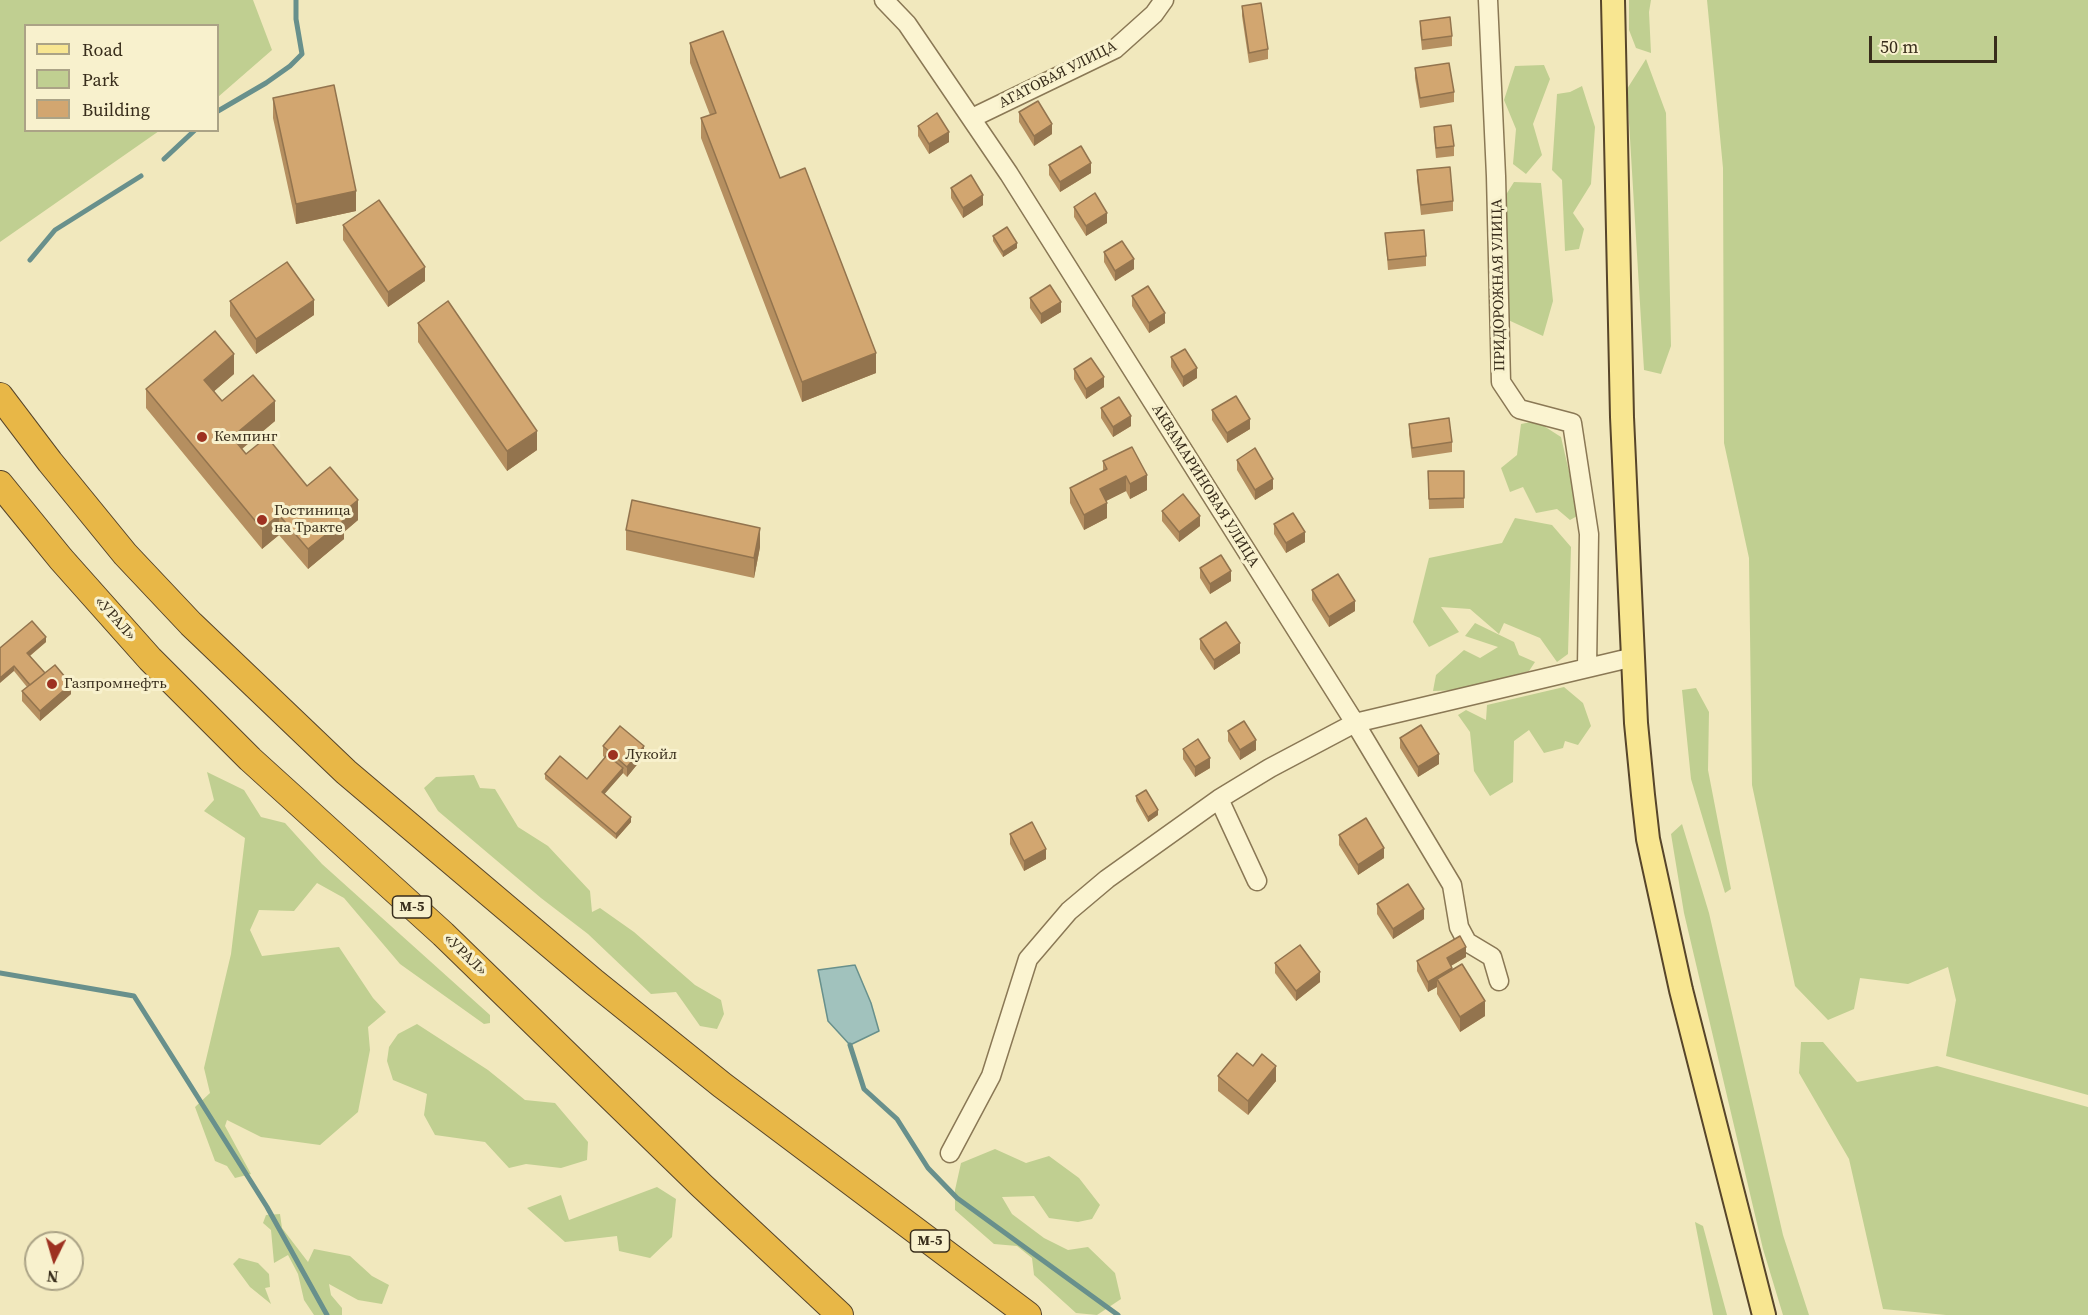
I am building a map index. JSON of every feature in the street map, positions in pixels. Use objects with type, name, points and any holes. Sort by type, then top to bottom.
[{"type":"highway","name":"М-5","points":[[0,396],[125,554],[191,624],[292,723],[407,824],[594,982],[830,1169],[1028,1315]]},
{"type":"highway","name":"«УРАЛ»","points":[[0,484],[61,559],[143,651],[250,759],[443,934],[701,1185],[840,1315]]},
{"type":"highway","points":[[902,1220],[947,1268],[1005,1315]]},
{"type":"main road","points":[[1613,0],[1622,417],[1636,723],[1648,838],[1681,990],[1764,1315]]},
{"type":"street","name":"АКВАМАРИНОВАЯ УЛИЦА","points":[[884,0],[907,24],[972,118],[1355,723],[1452,885],[1459,927],[1467,942],[1492,957],[1499,981]]},
{"type":"street","name":"АГАТОВАЯ УЛИЦА","points":[[972,118],[1115,49],[1155,14],[1164,0]]},
{"type":"street","name":"ПРИДОРОЖНАЯ УЛИЦА","points":[[1488,0],[1496,176],[1501,382],[1519,410],[1572,423],[1589,534],[1587,667]]},
{"type":"street","points":[[950,1153],[991,1076],[1028,959],[1077,905],[1107,879],[1219,799],[1270,768],[1355,723],[1634,657]]},
{"type":"street","points":[[1219,799],[1257,880]]},
{"type":"green space","points":[[0,0],[253,0],[272,50],[219,96],[219,24],[24,24],[24,132],[158,132],[0,242]]},
{"type":"green space","points":[[1629,0],[1651,0],[1649,12],[1651,53],[1636,48],[1629,30]]},
{"type":"green space","points":[[1707,0],[2088,0],[2088,1095],[1946,1056],[1956,1000],[1948,967],[1908,984],[1860,978],[1854,1009],[1828,1020],[1795,986],[1752,785],[1749,558],[1724,443],[1723,168]]},
{"type":"green space","points":[[1646,59],[1666,113],[1671,346],[1661,374],[1644,370],[1627,89]]},
{"type":"green space","points":[[1544,65],[1550,79],[1533,124],[1542,155],[1526,174],[1513,164],[1516,129],[1504,100],[1515,66]]},
{"type":"green space","points":[[1582,86],[1595,127],[1591,184],[1573,213],[1584,229],[1579,249],[1565,251],[1562,180],[1552,170],[1557,94],[1570,92]]},
{"type":"green space","points":[[1514,182],[1541,183],[1553,301],[1543,336],[1506,319],[1502,201]]},
{"type":"green space","points":[[1536,421],[1561,437],[1579,515],[1570,520],[1557,509],[1536,513],[1523,487],[1510,492],[1501,468],[1517,455],[1521,424]]},
{"type":"green space","points":[[1515,518],[1552,525],[1571,547],[1568,654],[1557,662],[1540,638],[1504,623],[1499,634],[1470,609],[1441,607],[1459,632],[1429,647],[1413,622],[1429,558],[1502,543]]},
{"type":"green space","points":[[1475,623],[1514,642],[1519,655],[1535,662],[1529,671],[1463,690],[1433,691],[1436,675],[1464,650],[1480,658],[1498,647],[1465,636]]},
{"type":"green space","points":[[1564,687],[1583,703],[1591,726],[1578,745],[1565,741],[1563,748],[1544,753],[1529,730],[1514,741],[1513,782],[1490,796],[1474,771],[1470,732],[1458,715],[1466,710],[1486,720],[1487,705]]},
{"type":"green space","points":[[1696,688],[1709,712],[1708,770],[1731,889],[1725,893],[1691,779],[1682,690]]},
{"type":"green space","points":[[207,772],[244,790],[261,817],[285,823],[322,864],[490,1015],[490,1023],[484,1024],[400,964],[344,898],[317,883],[294,911],[259,910],[250,930],[262,956],[339,947],[373,998],[386,1012],[368,1027],[370,1050],[358,1112],[320,1145],[261,1137],[227,1120],[225,1126],[251,1174],[235,1178],[227,1166],[215,1161],[195,1107],[210,1093],[204,1068],[231,954],[245,838],[204,811],[214,800]]},
{"type":"green space","points":[[474,775],[480,788],[495,789],[518,827],[548,846],[590,891],[592,912],[600,908],[634,932],[695,985],[721,1000],[724,1014],[717,1029],[700,1026],[676,992],[651,994],[588,934],[541,898],[438,811],[424,788],[436,777]]},
{"type":"green space","points":[[1682,824],[1709,913],[1783,1235],[1809,1315],[1783,1315],[1763,1249],[1684,913],[1671,834]]},
{"type":"green space","points":[[417,1024],[488,1070],[525,1100],[555,1103],[588,1142],[587,1160],[561,1168],[526,1164],[509,1168],[485,1142],[435,1135],[424,1115],[427,1094],[393,1080],[387,1061],[389,1047],[398,1034]]},
{"type":"green space","points":[[1801,1042],[1823,1042],[1857,1082],[1937,1066],[2088,1107],[2088,1315],[1946,1315],[1883,1309],[1849,1159],[1799,1073]]},
{"type":"green space","points":[[995,1149],[1026,1163],[1049,1156],[1079,1178],[1100,1205],[1092,1219],[1078,1222],[1049,1218],[1034,1196],[1002,1197],[1012,1214],[1044,1238],[1068,1250],[1088,1247],[1115,1273],[1121,1299],[1097,1315],[1076,1313],[1034,1275],[1032,1258],[1017,1246],[994,1244],[955,1210],[955,1190],[961,1163]]},
{"type":"green space","points":[[657,1187],[676,1199],[672,1237],[650,1258],[619,1251],[617,1236],[565,1242],[527,1208],[561,1195],[569,1220]]},
{"type":"green space","points":[[280,1214],[282,1228],[308,1262],[314,1249],[350,1256],[372,1276],[389,1285],[382,1304],[358,1300],[329,1284],[331,1295],[342,1308],[342,1315],[314,1315],[304,1300],[298,1274],[288,1255],[274,1263],[271,1230],[263,1223],[266,1215]]},
{"type":"green space","points":[[1695,1222],[1703,1226],[1727,1315],[1713,1315]]},
{"type":"green space","points":[[239,1258],[258,1263],[269,1274],[270,1287],[265,1288],[271,1304],[250,1287],[233,1264]]},
{"type":"water","points":[[855,965],[871,1003],[879,1031],[850,1045],[828,1021],[818,970]]},
{"type":"building","points":[[1261,3],[1268,49],[1249,53],[1242,6]]},
{"type":"building","points":[[1450,17],[1452,36],[1422,40],[1420,21]]},
{"type":"building","points":[[723,31],[780,178],[805,168],[876,353],[802,382],[701,118],[716,113],[690,43]]},
{"type":"building","points":[[1449,63],[1454,92],[1420,98],[1415,68]]},
{"type":"building","points":[[334,85],[356,191],[296,204],[273,98]]},
{"type":"building","points":[[1038,101],[1052,124],[1034,136],[1019,112]]},
{"type":"building","points":[[937,113],[949,132],[929,144],[918,126]]},
{"type":"building","points":[[1451,125],[1454,146],[1436,148],[1434,127]]},
{"type":"building","points":[[1081,146],[1091,163],[1060,182],[1049,165]]},
{"type":"building","points":[[1450,167],[1453,201],[1421,205],[1417,170]]},
{"type":"building","points":[[971,175],[983,195],[963,208],[951,188]]},
{"type":"building","points":[[1095,193],[1107,213],[1086,226],[1074,207]]},
{"type":"building","points":[[379,200],[425,267],[388,292],[343,225]]},
{"type":"building","points":[[1007,227],[1017,243],[1003,252],[993,236]]},
{"type":"building","points":[[1424,230],[1426,256],[1388,260],[1385,233]]},
{"type":"building","points":[[1122,241],[1134,259],[1115,271],[1104,252]]},
{"type":"building","points":[[287,262],[314,300],[256,339],[230,301]]},
{"type":"building","points":[[1050,285],[1061,302],[1041,314],[1030,298]]},
{"type":"building","points":[[1148,286],[1165,313],[1149,323],[1132,296]]},
{"type":"building","points":[[448,301],[537,431],[507,451],[418,323]]},
{"type":"building","points":[[215,331],[234,354],[204,380],[222,401],[253,375],[275,401],[232,437],[246,454],[267,437],[307,486],[330,467],[358,500],[340,515],[344,520],[308,549],[279,515],[262,529],[146,389]]},
{"type":"building","points":[[1185,349],[1197,368],[1183,377],[1171,357]]},
{"type":"building","points":[[1091,358],[1104,377],[1086,389],[1074,369]]},
{"type":"building","points":[[1236,396],[1250,419],[1227,433],[1212,410]]},
{"type":"building","points":[[1119,397],[1131,416],[1113,427],[1101,408]]},
{"type":"building","points":[[1449,418],[1452,442],[1412,448],[1409,424]]},
{"type":"building","points":[[1132,447],[1147,475],[1130,484],[1126,476],[1100,489],[1107,503],[1084,515],[1070,488],[1107,469],[1103,461]]},
{"type":"building","points":[[1255,448],[1273,479],[1255,490],[1237,460]]},
{"type":"building","points":[[1428,471],[1464,471],[1464,498],[1429,499]]},
{"type":"building","points":[[1183,494],[1200,516],[1179,532],[1162,511]]},
{"type":"building","points":[[632,500],[760,528],[754,558],[626,530]]},
{"type":"building","points":[[1293,513],[1305,532],[1286,543],[1274,524]]},
{"type":"building","points":[[1221,555],[1231,571],[1210,584],[1200,568]]},
{"type":"building","points":[[1338,574],[1355,601],[1329,617],[1312,590]]},
{"type":"building","points":[[32,621],[46,637],[27,653],[45,673],[30,685],[14,666],[0,678],[0,648]]},
{"type":"building","points":[[1226,622],[1240,643],[1214,660],[1200,639]]},
{"type":"building","points":[[55,665],[71,684],[40,711],[22,691]]},
{"type":"building","points":[[1244,721],[1256,740],[1240,750],[1228,731]]},
{"type":"building","points":[[1421,725],[1439,754],[1418,767],[1400,738]]},
{"type":"building","points":[[620,726],[644,746],[627,767],[603,746]]},
{"type":"building","points":[[1198,739],[1210,758],[1195,767],[1183,749]]},
{"type":"building","points":[[607,755],[623,768],[602,792],[631,817],[616,834],[545,774],[560,756],[587,779]]},
{"type":"building","points":[[1146,790],[1158,810],[1148,817],[1136,796]]},
{"type":"building","points":[[1366,818],[1384,848],[1358,865],[1339,835]]},
{"type":"building","points":[[1032,822],[1046,849],[1024,861],[1010,834]]},
{"type":"building","points":[[1408,884],[1424,909],[1393,929],[1377,904]]},
{"type":"building","points":[[1460,936],[1466,947],[1447,958],[1452,968],[1428,982],[1417,961]]},
{"type":"building","points":[[1300,945],[1320,972],[1296,991],[1275,963]]},
{"type":"building","points":[[1462,964],[1485,1001],[1460,1017],[1437,979]]},
{"type":"building","points":[[1237,1053],[1253,1066],[1262,1054],[1276,1066],[1248,1101],[1218,1076]]},
{"type":"waterway","points":[[219,110],[266,83],[290,66],[302,54],[296,19],[296,0]]},
{"type":"waterway","points":[[164,159],[193,132]]},
{"type":"waterway","points":[[30,260],[55,230],[141,176]]},
{"type":"waterway","points":[[0,973],[134,996],[267,1207],[327,1315]]},
{"type":"waterway","points":[[850,1045],[864,1089],[897,1119],[928,1168],[957,1198],[1118,1315]]},
{"type":"place","name":"Кемпинг","points":[[202,437]]},
{"type":"place","name":"Гостиница на Тракте","points":[[262,520]]},
{"type":"place","name":"Газпромнефть","points":[[52,684]]},
{"type":"place","name":"Лукойл","points":[[613,755]]}]
